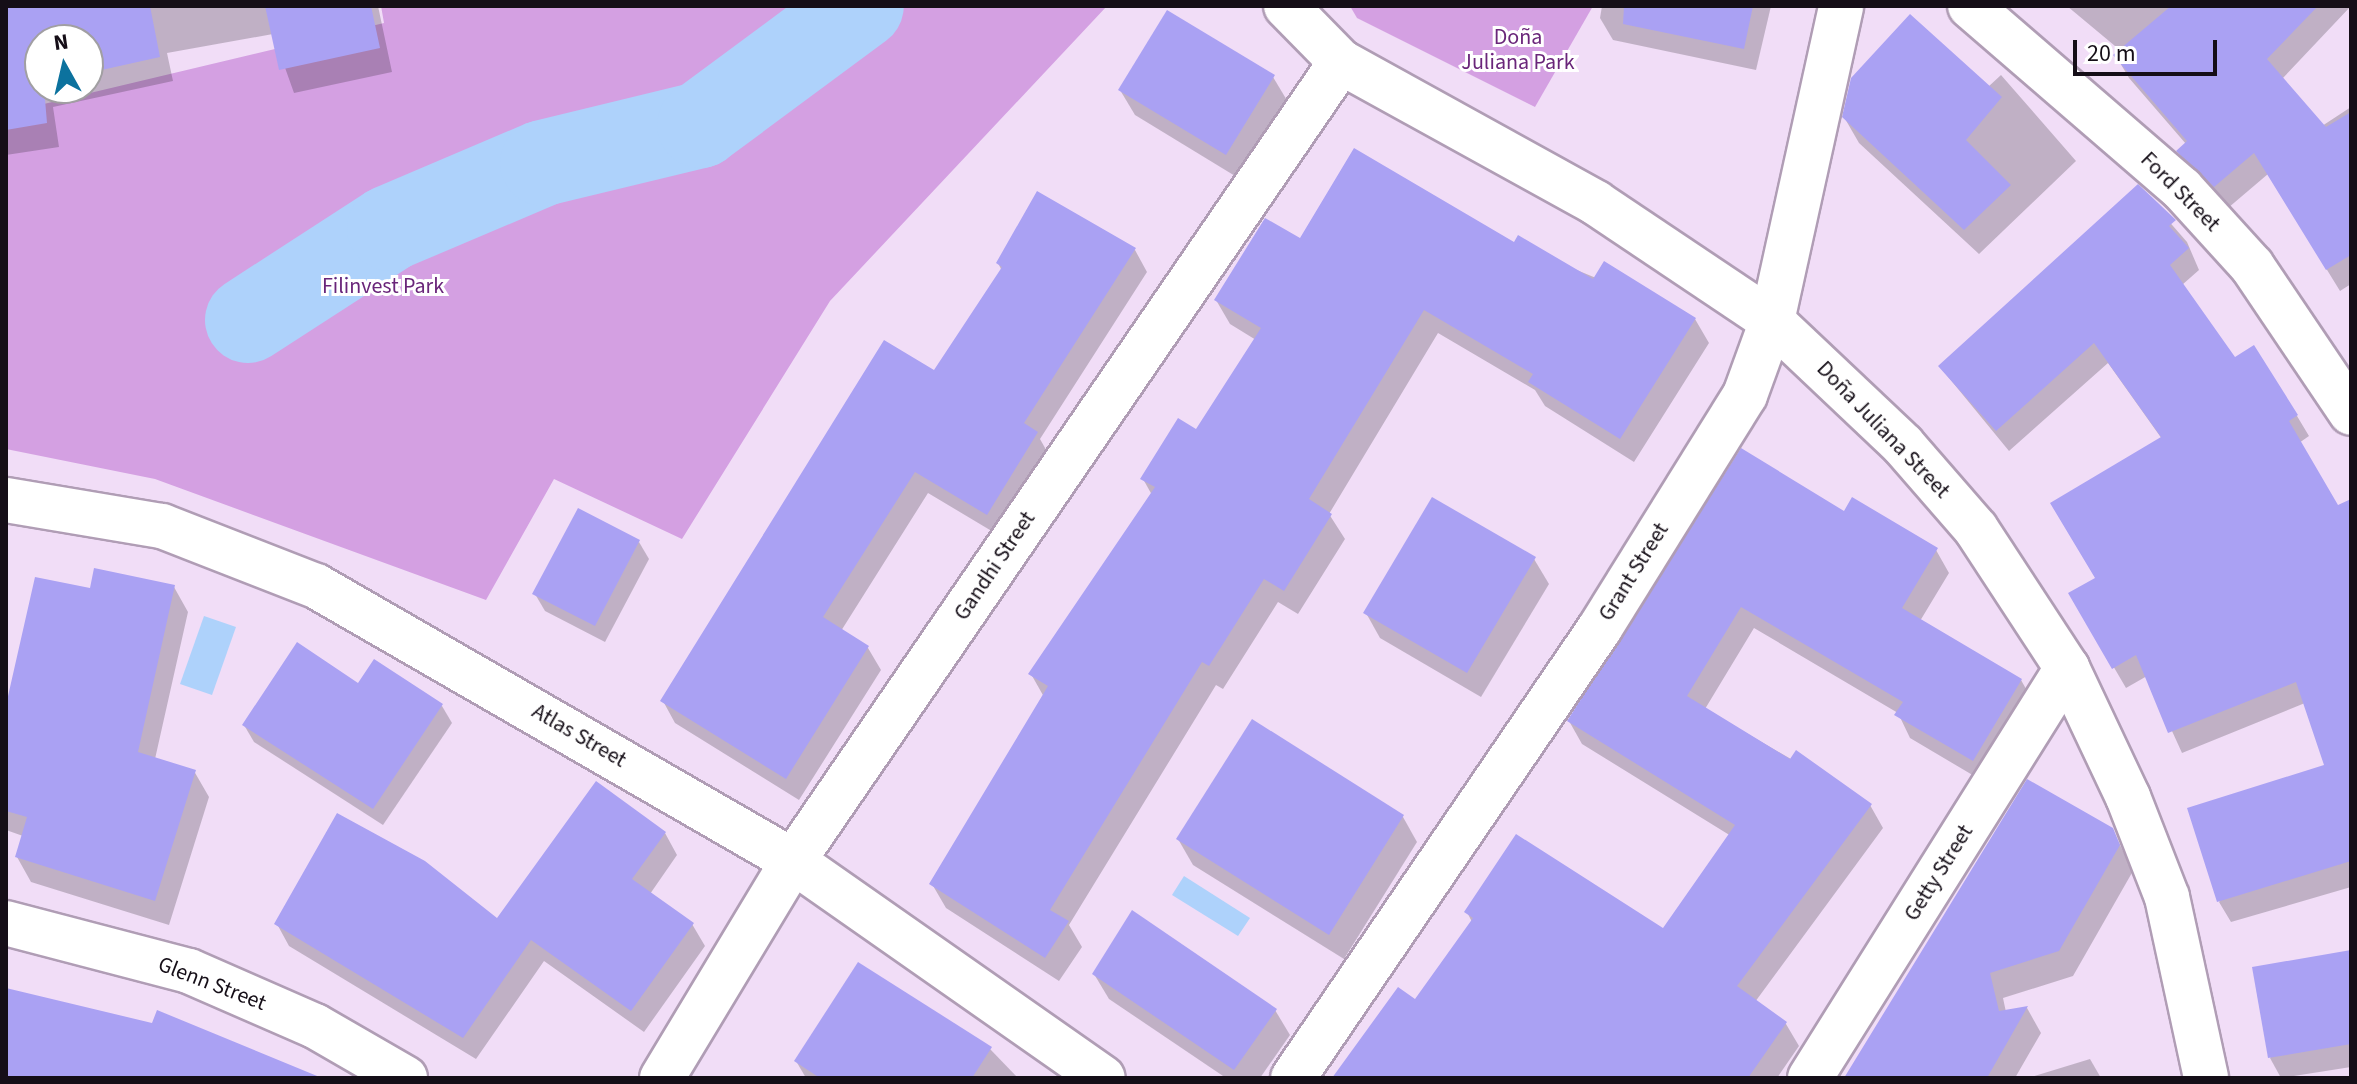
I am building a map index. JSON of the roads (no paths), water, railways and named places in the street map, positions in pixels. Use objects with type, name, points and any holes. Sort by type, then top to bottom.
[{"type":"street","name":"Doña Juliana Street","points":[[1286,6],[1341,62],[1596,203],[1772,321],[1903,445],[1976,529],[2067,668],[2167,897],[2206,1078]]},
{"type":"street","name":"Grant Street","points":[[1293,1078],[1600,628],[1745,395],[1772,321],[1841,6]]},
{"type":"street","name":"Ford Street","points":[[1970,6],[2182,189],[2252,266],[2351,413]]},
{"type":"street","name":"Gandhi Street","points":[[662,1078],[793,861],[1341,62]]},
{"type":"street","name":"Atlas Street","points":[[6,500],[162,526],[316,586],[793,861],[1103,1078]]},
{"type":"street","name":"Getty Street","points":[[1810,1078],[2067,668]]},
{"type":"street","name":"Glenn Street","points":[[6,923],[189,971],[315,1026],[405,1078]]},
{"type":"water","points":[[204,616],[236,627],[212,695],[180,684]]},
{"type":"water","points":[[1184,876],[1250,918],[1238,936],[1172,895]]},
{"type":"waterway","points":[[248,320],[390,228],[543,163],[700,125],[861,6]]},
{"type":"park label","name":"Doña Juliana Park","points":[[1518,50]]},
{"type":"park label","name":"Filinvest Park","points":[[383,287]]}]
